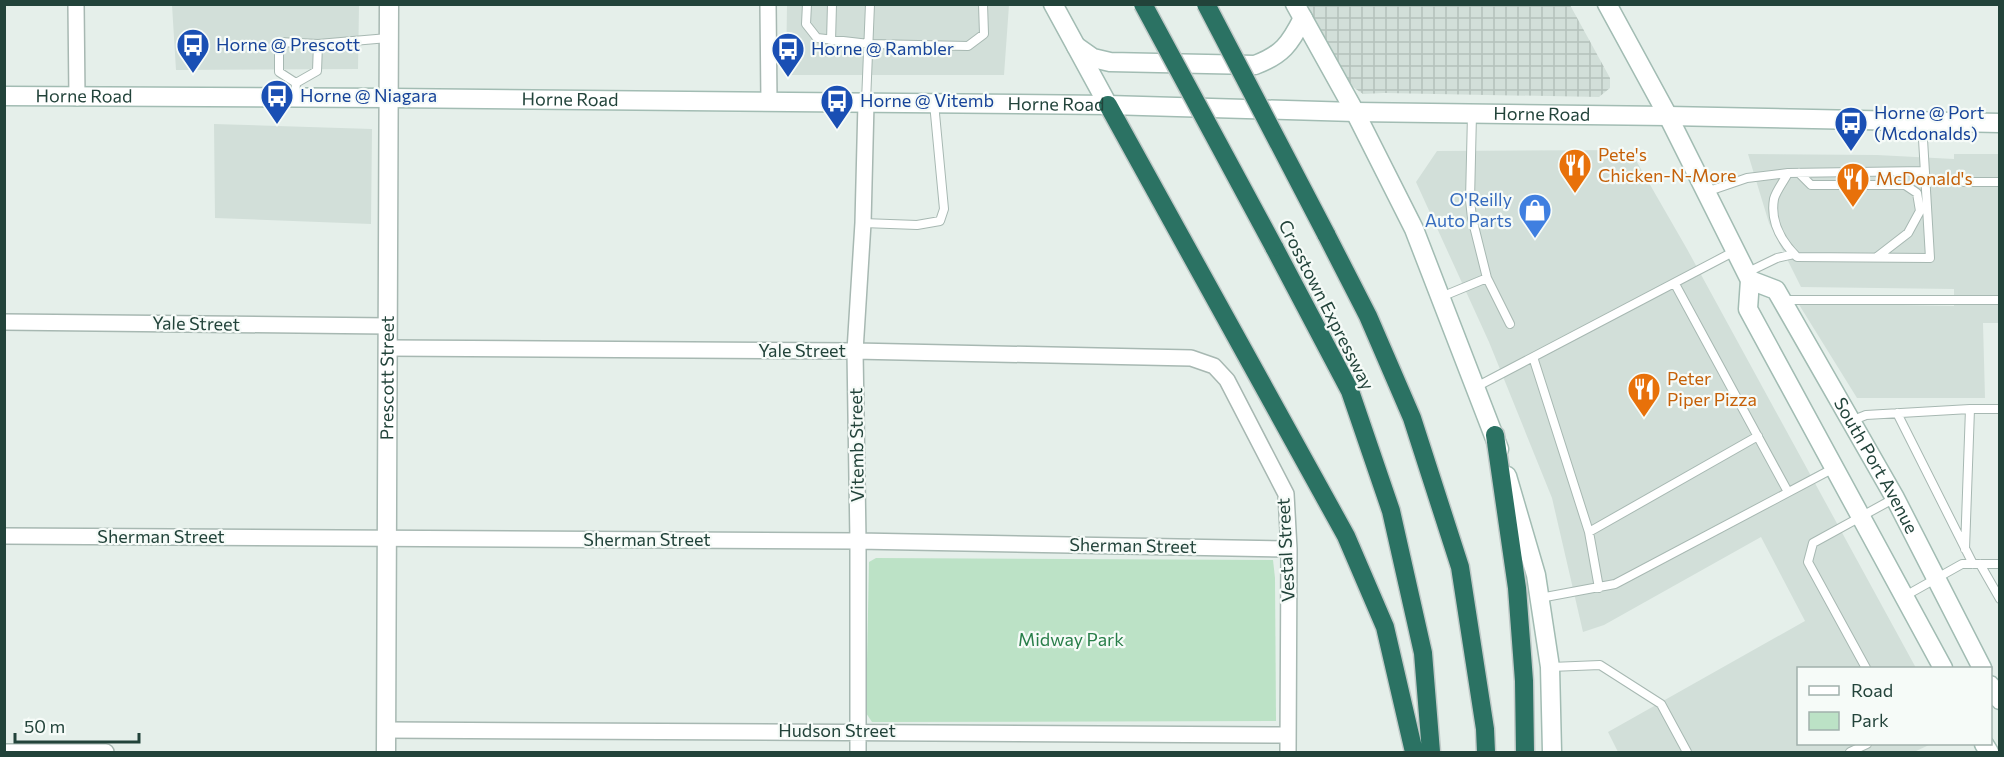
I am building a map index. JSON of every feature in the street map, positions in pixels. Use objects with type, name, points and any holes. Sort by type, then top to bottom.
[{"type":"highway","name":"Crosstown Expressway","points":[[1143,4],[1350,391],[1391,511],[1423,653],[1431,753]]},
{"type":"highway","name":"Crosstown Expressway","points":[[1206,4],[1368,316],[1412,418],[1460,567],[1485,729],[1486,753]]},
{"type":"highway","points":[[1108,105],[1346,536],[1385,627],[1414,753]]},
{"type":"highway","points":[[1495,435],[1517,588],[1524,681],[1525,753]]},
{"type":"main road","name":"Prescott Street","points":[[386,753],[389,4]]},
{"type":"main road","points":[[1053,4],[1108,105]]},
{"type":"main road","name":"South Port Avenue","points":[[1607,4],[1668,116],[1748,276],[1748,309],[1943,667]]},
{"type":"main road","points":[[1076,46],[1093,58],[1110,62],[1255,65],[1282,51],[1291,41],[1299,11]]},
{"type":"main road","points":[[1299,11],[1355,112],[1414,229],[1495,435],[1536,575],[1550,667],[1552,753]]},
{"type":"main road","name":"Horne Road","points":[[4,96],[77,98],[295,90],[389,98],[1108,105],[1355,112],[2000,123]]},
{"type":"main road","name":"South Port Avenue","points":[[1748,276],[1776,290],[1782,300],[1895,498],[1981,667]]},
{"type":"main road","points":[[1992,687],[2000,700]]},
{"type":"street","points":[[76,4],[77,98]]},
{"type":"street","points":[[768,4],[769,102]]},
{"type":"street","name":"Vitemb Street","points":[[858,753],[855,351],[863,224],[866,103]]},
{"type":"street","name":"Yale Street","points":[[4,322],[388,326]]},
{"type":"street","name":"Yale Street","points":[[388,348],[855,351],[1191,358],[1214,366]]},
{"type":"street","name":"Vestal Street","points":[[1214,366],[1227,380],[1286,494],[1289,549],[1288,753]]},
{"type":"street","name":"Sherman Street","points":[[4,536],[858,541],[1289,549]]},
{"type":"street","name":"Hudson Street","points":[[386,730],[1288,735]]},
{"type":"street","points":[[4,752],[106,753]]},
{"type":"lane","points":[[807,4],[806,24],[817,38],[869,44],[968,46],[984,34],[983,4]]},
{"type":"lane","points":[[831,41],[832,4]]},
{"type":"lane","points":[[866,103],[870,4]]},
{"type":"lane","points":[[318,44],[317,71],[295,90],[279,72],[279,42],[318,44],[389,38]]},
{"type":"lane","points":[[863,224],[917,225],[939,221],[944,209],[934,104]]},
{"type":"lane","points":[[1472,114],[1470,200],[1472,218],[1487,278],[1510,324]]},
{"type":"lane","points":[[1788,173],[1774,198],[1776,224],[1784,243],[1797,257],[1930,258],[1922,122]]},
{"type":"lane","points":[[1706,192],[1747,178],[1788,173],[1925,171]]},
{"type":"lane","points":[[1799,173],[1811,185],[1905,184],[1917,193],[1920,211],[1908,233],[1877,257]]},
{"type":"lane","points":[[1964,182],[2000,182]]},
{"type":"lane","points":[[1476,387],[1736,251]]},
{"type":"lane","points":[[1748,276],[1777,258],[1794,254]]},
{"type":"lane","points":[[1441,297],[1487,278]]},
{"type":"lane","points":[[1675,284],[1788,492]]},
{"type":"lane","points":[[1782,300],[2000,300]]},
{"type":"lane","points":[[1533,357],[1589,532],[1599,588]]},
{"type":"lane","points":[[1851,421],[1866,415],[1970,409],[2000,410]]},
{"type":"lane","points":[[1965,549],[1970,409]]},
{"type":"lane","points":[[1897,413],[1965,549],[2000,598]]},
{"type":"lane","points":[[1589,532],[1758,436]]},
{"type":"lane","points":[[1539,598],[1615,585],[1834,468]]},
{"type":"lane","points":[[1865,667],[1808,562],[1813,543],[1895,498]]},
{"type":"lane","points":[[1904,597],[1962,564],[2000,564]]},
{"type":"lane","points":[[1550,667],[1600,665],[1661,704],[1687,753]]},
{"type":"lane","points":[[1851,753],[1865,745]]},
{"type":"shaded area","points":[[172,5],[359,5],[358,69],[176,70]]},
{"type":"shaded area","points":[[787,5],[1009,5],[1004,75],[786,75]]},
{"type":"shaded area","points":[[1307,5],[1570,5],[1610,78],[1610,88],[1599,97],[1363,94],[1350,85]]},
{"type":"shaded area","points":[[214,124],[372,129],[371,224],[215,218]]},
{"type":"shaded area","points":[[1630,150],[1687,249],[1915,667],[1797,667],[1797,745],[1929,745],[1914,752],[1618,752],[1608,732],[1805,621],[1761,537],[1604,625],[1583,632],[1552,498],[1489,342],[1416,182],[1437,151]]},
{"type":"shaded area","points":[[1748,154],[1877,155],[1954,159],[1954,154],[1999,154],[1999,323],[1983,323],[1985,398],[1857,398],[1798,303],[1954,306],[1954,289],[1801,287],[1769,223]]},
{"type":"green space","name":"Midway Park","points":[[876,558],[1273,560],[1276,721],[872,722],[866,713],[869,562]]},
{"type":"place","name":"Horne @ Prescott","points":[[193,74]]},
{"type":"place","name":"Horne @ Rambler","points":[[788,78]]},
{"type":"place","name":"Horne @ Niagara","points":[[277,125]]},
{"type":"place","name":"Horne @ Vitemb","points":[[837,130]]},
{"type":"place","name":"Horne @ Port (Mcdonalds)","points":[[1851,152]]},
{"type":"place","name":"Pete's Chicken-N-More","points":[[1575,194]]},
{"type":"place","name":"McDonald's","points":[[1853,208]]},
{"type":"place","name":"O'Reilly Auto Parts","points":[[1535,239]]},
{"type":"place","name":"Peter Piper Pizza","points":[[1644,418]]}]
